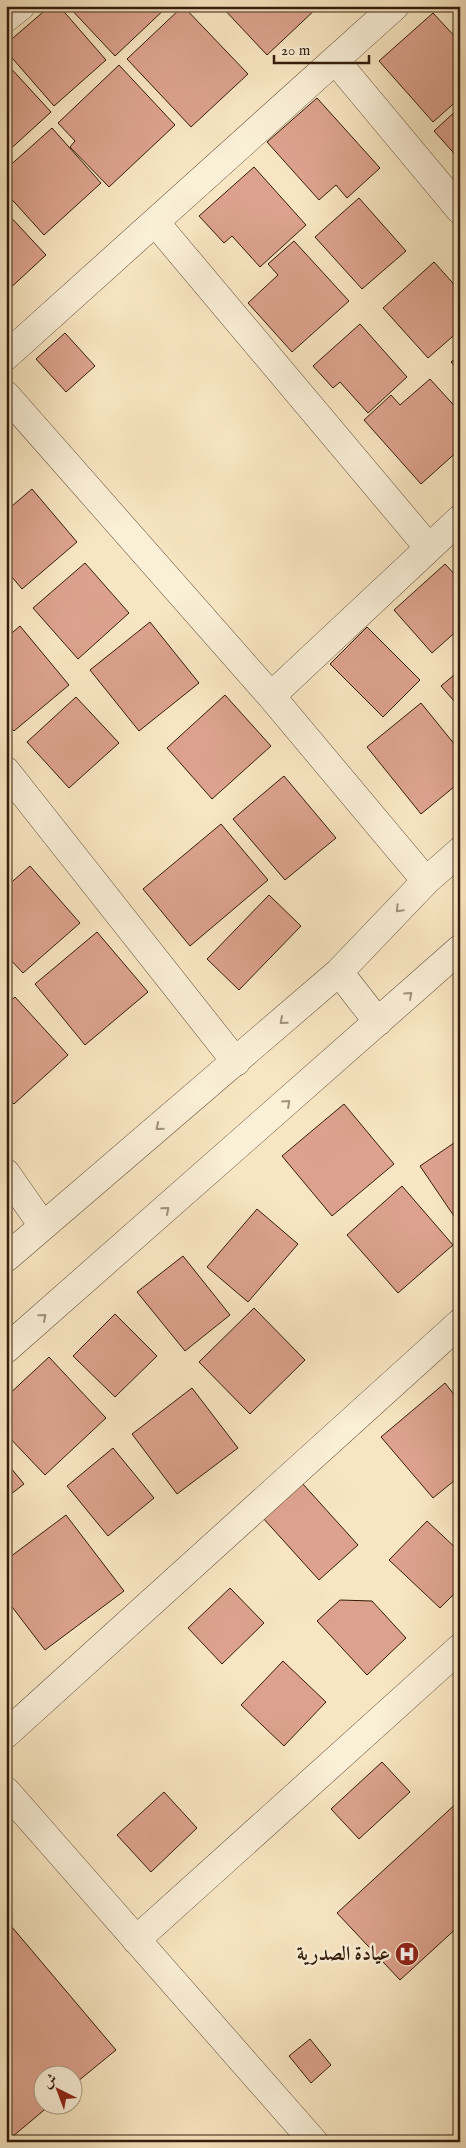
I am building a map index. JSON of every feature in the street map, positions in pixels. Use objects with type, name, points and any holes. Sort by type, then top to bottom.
[{"type":"street","points":[[6,18],[21,6]]},
{"type":"street","points":[[6,356],[395,6]]},
{"type":"street","points":[[335,60],[460,210]]},
{"type":"street","points":[[155,222],[429,548]]},
{"type":"street","points":[[6,395],[271,696],[426,881]]},
{"type":"street","points":[[271,696],[460,519]]},
{"type":"street","points":[[6,771],[236,1062]]},
{"type":"street","points":[[6,1258],[339,972],[426,881],[460,851]]},
{"type":"street","points":[[6,1349],[460,949]]},
{"type":"street","points":[[339,972],[378,1022]]},
{"type":"street","points":[[6,1173],[43,1226]]},
{"type":"street","points":[[6,1734],[460,1323]]},
{"type":"street","points":[[136,1940],[460,1648]]},
{"type":"street","points":[[6,1791],[314,2142]]},
{"type":"building","points":[[50,6],[59,6],[106,60],[54,106],[6,51],[6,44]]},
{"type":"building","points":[[68,6],[168,6],[115,56]]},
{"type":"building","points":[[183,6],[248,74],[191,127],[127,59]]},
{"type":"building","points":[[221,6],[317,6],[318,7],[267,55]]},
{"type":"building","points":[[433,13],[460,42],[460,98],[433,122],[379,61]]},
{"type":"building","points":[[6,63],[51,112],[6,153]]},
{"type":"building","points":[[119,65],[175,125],[109,187],[70,147],[75,141],[58,123]]},
{"type":"building","points":[[317,98],[380,168],[347,198],[336,185],[319,200],[267,142]]},
{"type":"building","points":[[460,107],[460,160],[434,131]]},
{"type":"building","points":[[52,128],[101,183],[44,235],[6,193],[6,169]]},
{"type":"building","points":[[254,167],[306,225],[260,267],[232,236],[224,243],[199,216]]},
{"type":"building","points":[[359,198],[406,251],[362,289],[315,237]]},
{"type":"building","points":[[6,212],[46,255],[6,292]]},
{"type":"building","points":[[294,241],[349,301],[292,352],[248,303],[278,275],[268,264]]},
{"type":"building","points":[[434,262],[460,291],[460,330],[428,358],[383,308]]},
{"type":"building","points":[[360,324],[407,377],[368,413],[340,382],[333,388],[313,366]]},
{"type":"building","points":[[65,333],[95,366],[66,392],[36,359]]},
{"type":"building","points":[[460,355],[460,372],[451,362]]},
{"type":"building","points":[[430,379],[460,412],[460,449],[421,484],[364,420],[391,395],[400,405]]},
{"type":"building","points":[[32,489],[77,542],[22,589],[6,570],[6,511]]},
{"type":"building","points":[[85,563],[129,613],[78,659],[33,608]]},
{"type":"building","points":[[445,564],[460,580],[460,628],[432,653],[394,610]]},
{"type":"building","points":[[150,622],[199,683],[139,731],[90,670]]},
{"type":"building","points":[[20,626],[69,685],[14,731],[6,722],[6,638]]},
{"type":"building","points":[[367,627],[420,680],[383,717],[330,664]]},
{"type":"building","points":[[460,670],[460,708],[441,686]]},
{"type":"building","points":[[225,695],[271,746],[212,799],[167,748]]},
{"type":"building","points":[[76,697],[119,743],[69,788],[27,742]]},
{"type":"building","points":[[421,703],[460,751],[460,782],[421,814],[367,747]]},
{"type":"building","points":[[284,776],[336,838],[285,880],[233,819]]},
{"type":"building","points":[[221,824],[268,880],[190,946],[143,889]]},
{"type":"building","points":[[30,866],[80,923],[23,973],[6,955],[6,887]]},
{"type":"building","points":[[269,895],[301,926],[239,990],[207,959]]},
{"type":"building","points":[[97,932],[148,992],[85,1045],[35,984]]},
{"type":"building","points":[[15,997],[68,1055],[14,1104],[6,1096],[6,1005]]},
{"type":"building","points":[[344,1104],[394,1164],[332,1216],[282,1156]]},
{"type":"building","points":[[460,1139],[460,1225],[420,1166]]},
{"type":"building","points":[[402,1186],[453,1245],[398,1293],[347,1235]]},
{"type":"building","points":[[257,1209],[298,1244],[248,1302],[207,1267]]},
{"type":"building","points":[[183,1256],[230,1315],[185,1351],[137,1292]]},
{"type":"building","points":[[254,1308],[305,1360],[250,1414],[199,1362]]},
{"type":"building","points":[[115,1314],[157,1356],[115,1397],[73,1356]]},
{"type":"building","points":[[49,1357],[106,1418],[45,1475],[6,1434],[6,1397]]},
{"type":"building","points":[[445,1383],[460,1402],[460,1476],[433,1498],[381,1437]]},
{"type":"building","points":[[192,1388],[238,1448],[177,1494],[132,1434]]},
{"type":"building","points":[[113,1448],[154,1498],[108,1536],[67,1486]]},
{"type":"building","points":[[6,1462],[24,1484],[6,1498]]},
{"type":"building","points":[[302,1483],[358,1545],[319,1580],[263,1518]]},
{"type":"building","points":[[66,1515],[124,1591],[45,1650],[6,1599],[6,1560]]},
{"type":"building","points":[[427,1521],[460,1552],[460,1588],[440,1608],[389,1560]]},
{"type":"building","points":[[230,1588],[264,1623],[222,1664],[188,1628]]},
{"type":"building","points":[[340,1600],[372,1601],[406,1638],[367,1675],[317,1621]]},
{"type":"building","points":[[283,1661],[326,1702],[284,1746],[241,1705]]},
{"type":"building","points":[[382,1762],[410,1792],[359,1839],[331,1809]]},
{"type":"building","points":[[164,1792],[197,1828],[151,1872],[117,1835]]},
{"type":"building","points":[[460,1800],[460,1925],[400,1980],[337,1913]]},
{"type":"building","points":[[6,1920],[116,2050],[82,2078],[82,2066],[32,2066],[32,2116],[37,2116],[6,2142]]},
{"type":"building","points":[[310,2039],[331,2065],[311,2083],[289,2056]]},
{"type":"place","name":"عيادة الصدرية","points":[[407,1954]]}]
